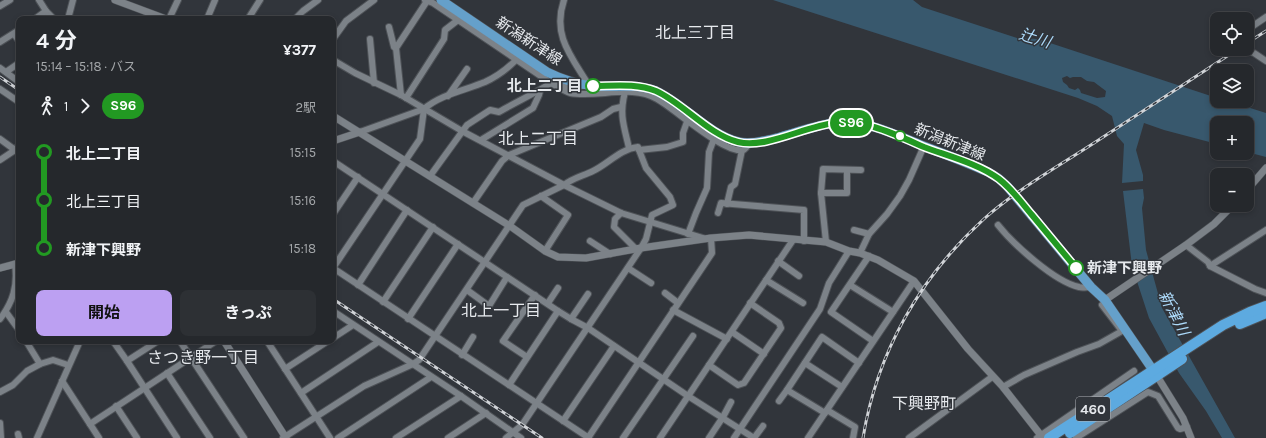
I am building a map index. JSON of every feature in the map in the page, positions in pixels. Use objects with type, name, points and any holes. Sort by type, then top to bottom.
[{"type":"highway","name":"460","points":[[1043,437],[1138,379],[1159,370],[1237,318],[1266,306]]},
{"type":"highway","name":"460","points":[[1195,346],[1235,326],[1266,313]]},
{"type":"highway","name":"460","points":[[1062,438],[1138,379]]},
{"type":"main road","name":"新潟新津線","points":[[441,0],[546,72],[564,80],[590,85],[627,86],[656,91],[729,139],[746,146],[827,124],[848,123],[873,126],[976,166],[998,178],[1018,198],[1091,287],[1106,301],[1159,370]]},
{"type":"street","points":[[0,6],[10,0]]},
{"type":"street","points":[[39,0],[51,16]]},
{"type":"street","points":[[69,16],[73,0]]},
{"type":"street","points":[[115,0],[123,1],[160,16]]},
{"type":"street","points":[[170,16],[178,0]]},
{"type":"street","points":[[208,16],[215,0]]},
{"type":"street","points":[[250,16],[260,0]]},
{"type":"street","points":[[297,16],[318,0]]},
{"type":"street","points":[[336,35],[346,21],[374,0]]},
{"type":"street","points":[[396,48],[426,0],[434,3],[551,83],[570,93],[607,94],[638,92],[656,98],[688,119],[714,139],[731,148],[746,146],[735,184],[731,188],[727,204]]},
{"type":"street","points":[[564,0],[560,21],[560,31],[564,45],[590,85]]},
{"type":"street","points":[[39,16],[46,11]]},
{"type":"street","points":[[1254,26],[1266,18]]},
{"type":"street","points":[[404,97],[444,39],[445,30],[458,20]]},
{"type":"street","points":[[389,27],[394,47],[396,48],[404,97]]},
{"type":"street","points":[[0,42],[16,32]]},
{"type":"street","points":[[370,39],[374,83]]},
{"type":"street","points":[[1254,53],[1266,61]]},
{"type":"street","points":[[336,140],[424,109],[448,96],[486,81],[516,60]]},
{"type":"street","points":[[336,62],[374,83],[404,97],[462,131],[564,185],[621,213],[709,239]]},
{"type":"street","points":[[16,64],[3,70],[16,80]]},
{"type":"street","points":[[448,96],[467,69]]},
{"type":"street","points":[[430,176],[467,125],[490,110],[499,112],[540,91],[551,83],[574,88],[590,85],[625,92]]},
{"type":"street","points":[[0,89],[16,100]]},
{"type":"street","points":[[481,140],[533,108],[540,91]]},
{"type":"street","points":[[625,92],[621,106],[629,148]]},
{"type":"street","points":[[473,203],[502,161],[509,155],[601,117],[613,109],[621,106]]},
{"type":"street","points":[[336,264],[420,139],[424,109]]},
{"type":"street","points":[[336,118],[510,226],[545,251],[558,258],[586,258],[638,249],[749,235],[826,242],[878,260],[914,282],[968,349],[992,377],[1003,387],[1043,437]]},
{"type":"street","points":[[639,150],[667,147],[683,142],[683,133],[688,119]]},
{"type":"street","points":[[0,139],[16,147]]},
{"type":"street","points":[[688,234],[707,188],[709,152],[714,139]]},
{"type":"street","points":[[860,253],[869,234],[887,214],[900,196],[924,146]]},
{"type":"street","points":[[226,344],[285,438],[364,386],[419,360],[523,205],[570,181],[594,171],[629,148],[638,147],[646,168],[670,197],[673,205],[652,215],[646,239],[638,249],[628,268],[522,425],[506,438]]},
{"type":"street","points":[[0,160],[16,149]]},
{"type":"street","points":[[336,163],[548,303],[571,320],[588,328],[688,396],[741,428],[754,438],[763,426]]},
{"type":"street","points":[[1254,182],[1266,168]]},
{"type":"street","points":[[826,242],[821,194],[823,169],[861,170]]},
{"type":"street","points":[[821,194],[847,192],[847,170]]},
{"type":"street","points":[[336,210],[358,177]]},
{"type":"street","points":[[541,196],[568,215],[545,251]]},
{"type":"street","points":[[718,213],[721,203],[804,210],[804,241]]},
{"type":"street","points":[[358,285],[407,210]]},
{"type":"street","points":[[1003,387],[1024,375],[1099,344],[1122,331],[1102,305],[1132,281],[1186,246],[1214,224],[1226,212]]},
{"type":"street","points":[[621,213],[615,219],[614,227],[638,249]]},
{"type":"street","points":[[998,225],[1007,236],[1031,257],[1064,282],[1079,287],[1091,287]]},
{"type":"street","points":[[383,302],[433,227]]},
{"type":"street","points":[[854,230],[869,234]]},
{"type":"street","points":[[1210,266],[1266,230]]},
{"type":"street","points":[[336,270],[588,438],[712,253],[709,239]]},
{"type":"street","points":[[660,438],[792,240]]},
{"type":"street","points":[[590,242],[610,254]]},
{"type":"street","points":[[408,319],[458,244]]},
{"type":"street","points":[[1186,246],[1208,262],[1210,266],[1266,293]]},
{"type":"street","points":[[734,438],[820,309],[829,283],[850,251]]},
{"type":"street","points":[[869,256],[831,312],[873,341]]},
{"type":"street","points":[[778,261],[799,276]]},
{"type":"street","points":[[0,268],[16,263]]},
{"type":"street","points":[[628,268],[651,283]]},
{"type":"street","points":[[467,290],[489,306],[507,277]]},
{"type":"street","points":[[766,280],[803,304]]},
{"type":"street","points":[[808,438],[914,282]]},
{"type":"street","points":[[0,319],[6,312],[13,297],[16,283]]},
{"type":"street","points":[[850,285],[893,312]]},
{"type":"street","points":[[548,303],[558,288]]},
{"type":"street","points":[[665,293],[678,303]]},
{"type":"street","points":[[571,320],[588,294]]},
{"type":"street","points":[[527,357],[503,342],[534,295]]},
{"type":"street","points":[[709,365],[738,385],[744,383],[764,354],[781,328],[779,323],[750,303]]},
{"type":"street","points":[[674,310],[727,339]]},
{"type":"street","points":[[509,385],[558,311]]},
{"type":"street","points":[[6,312],[16,326]]},
{"type":"street","points":[[336,313],[461,396],[521,438]]},
{"type":"street","points":[[336,336],[353,325]]},
{"type":"street","points":[[732,332],[764,354]]},
{"type":"street","points":[[623,438],[693,336]]},
{"type":"street","points":[[462,354],[472,337]]},
{"type":"street","points":[[779,401],[822,337],[859,362]]},
{"type":"street","points":[[301,393],[378,342]]},
{"type":"street","points":[[28,344],[40,364]]},
{"type":"street","points":[[37,438],[78,344]]},
{"type":"street","points":[[116,344],[176,438]]},
{"type":"street","points":[[127,362],[154,344]]},
{"type":"street","points":[[182,344],[244,438]]},
{"type":"street","points":[[90,424],[212,344]]},
{"type":"street","points":[[271,344],[285,369],[330,438]]},
{"type":"street","points":[[285,369],[323,344]]},
{"type":"street","points":[[563,421],[614,346]]},
{"type":"street","points":[[0,392],[13,385],[27,371],[40,364],[53,360],[68,365]]},
{"type":"street","points":[[805,363],[842,387]]},
{"type":"street","points":[[1159,370],[1187,426],[1190,438]]},
{"type":"street","points":[[167,373],[210,438]]},
{"type":"street","points":[[338,438],[431,377]]},
{"type":"street","points":[[909,438],[992,377]]},
{"type":"street","points":[[62,381],[100,438]]},
{"type":"street","points":[[787,390],[855,427],[853,438]]},
{"type":"street","points":[[1076,438],[1148,392],[1158,396],[1178,428],[1180,429],[1187,426]]},
{"type":"street","points":[[396,438],[461,396]]},
{"type":"street","points":[[709,438],[731,402]]},
{"type":"street","points":[[116,406],[137,438]]},
{"type":"street","points":[[448,438],[486,413]]},
{"type":"street","points":[[0,423],[1,438]]},
{"type":"water","points":[[773,0],[913,0],[922,7],[1017,38],[1038,39],[1210,96],[1210,108],[1250,108],[1266,113],[1266,157],[1254,154],[1254,116],[1210,116],[1210,142],[1144,123],[1136,150],[1143,175],[1143,181],[1122,183],[1124,144],[1117,136],[1112,116],[1097,106],[1078,98]],"holes":[[[1067,76],[1070,78],[1081,77],[1087,81],[1094,82],[1106,91],[1105,97],[1097,98],[1081,93],[1078,88],[1075,90],[1069,88],[1063,82],[1062,78]]]},
{"type":"water","points":[[1143,189],[1144,198],[1142,208],[1146,250],[1162,308],[1235,438],[1222,438],[1206,411],[1179,373],[1149,318],[1132,266],[1123,191]]},
{"type":"railway","points":[[1254,39],[1266,31]]},
{"type":"railway","points":[[863,438],[870,406],[879,376],[891,346],[905,318],[940,265],[962,241],[985,218],[1024,188],[1227,56]]},
{"type":"railway","points":[[0,77],[16,88]]},
{"type":"railway","points":[[336,301],[542,438]]},
{"type":"bus line","name":"S96","points":[[593,86],[627,86],[656,91],[716,131],[729,139],[738,142],[749,143],[765,141],[834,123],[873,126],[898,135],[976,166],[998,178],[1018,198],[1076,268]]},
{"type":"place","name":"北上二丁目","points":[[593,86]]},
{"type":"place","name":"新津下興野","points":[[1076,268]]},
{"type":"district","name":"北上三丁目","points":[[695,32]]},
{"type":"district","name":"北上二丁目","points":[[538,138]]},
{"type":"district","name":"北上一丁目","points":[[501,310]]},
{"type":"district","name":"さつき野一丁目","points":[[203,357]]},
{"type":"district","name":"下興野町","points":[[924,403]]},
{"type":"water label","name":"辻川","points":[[1035,38]]},
{"type":"water label","name":"新津川","points":[[1174,313]]}]
